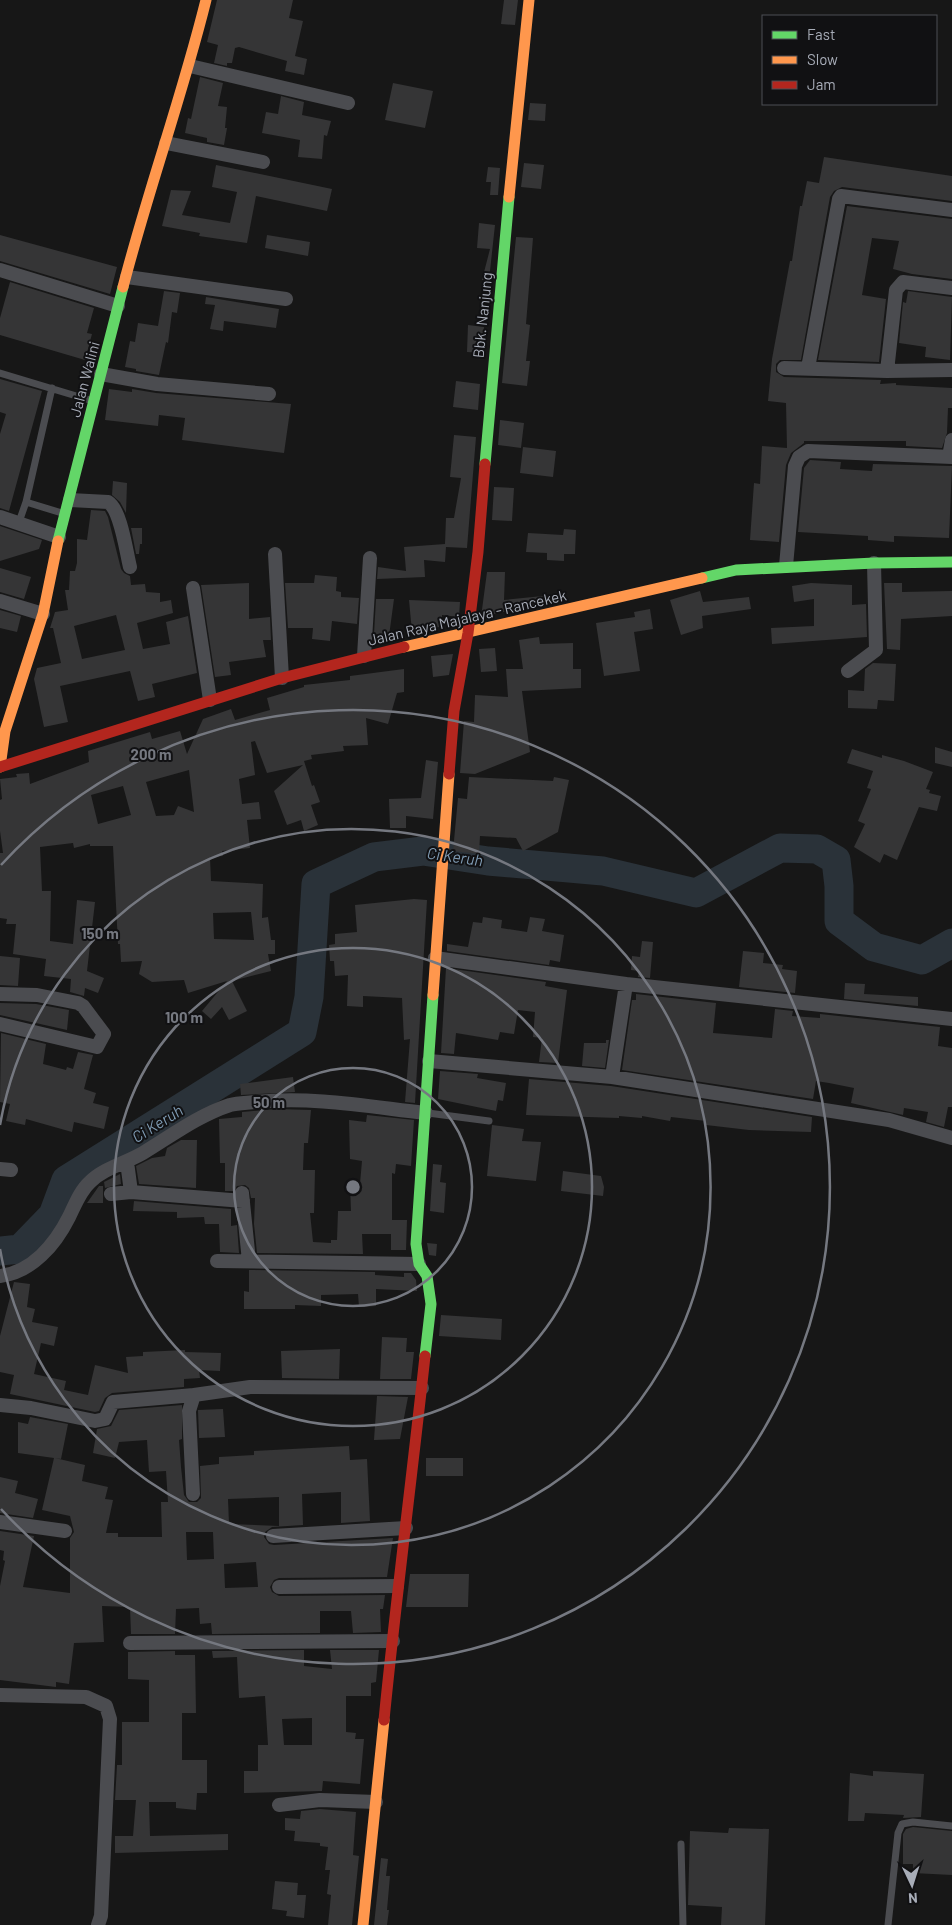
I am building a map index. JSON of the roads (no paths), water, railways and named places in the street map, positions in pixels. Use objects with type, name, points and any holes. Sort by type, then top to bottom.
[{"type":"street","name":"Jalan Walini","points":[[0,767],[2,730],[43,614],[59,537],[141,217],[190,66],[206,0]]},
{"type":"street","name":"Bbk. Nanjung","points":[[363,1925],[398,1586],[431,1304],[427,1276],[419,1264],[416,1244],[430,1061],[440,874],[454,711],[468,633],[478,552],[496,321],[529,0]]},
{"type":"street","points":[[190,66],[348,104]]},
{"type":"street","points":[[166,143],[263,162]]},
{"type":"street","points":[[808,368],[841,196],[952,210]]},
{"type":"street","points":[[0,270],[118,306]]},
{"type":"street","points":[[126,277],[286,299]]},
{"type":"street","points":[[887,371],[896,290],[899,284],[903,282],[952,288]]},
{"type":"street","points":[[784,368],[887,371],[952,370]]},
{"type":"street","points":[[101,374],[157,384],[269,394]]},
{"type":"street","points":[[786,566],[795,466],[799,457],[808,451],[951,457],[952,440]]},
{"type":"street","points":[[70,500],[108,502],[112,505],[120,523],[130,567]]},
{"type":"street","points":[[0,517],[59,537]]},
{"type":"street","points":[[275,554],[282,678]]},
{"type":"street","points":[[364,656],[370,558]]},
{"type":"street","name":"Jalan Raya Majalaya - Rancekek","points":[[0,767],[117,732],[282,678],[364,656],[736,570],[786,566],[952,562]]},
{"type":"street","points":[[848,671],[876,650],[874,563]]},
{"type":"street","points":[[193,588],[210,700]]},
{"type":"street","points":[[0,600],[43,614]]},
{"type":"street","points":[[435,958],[626,984],[952,1019]]},
{"type":"street","points":[[612,1077],[626,984]]},
{"type":"street","points":[[0,994],[37,995],[78,1003],[93,1018],[104,1034],[97,1047],[0,1024]]},
{"type":"street","points":[[430,1061],[612,1077],[889,1120],[952,1138]]},
{"type":"street","points":[[0,1276],[16,1274],[32,1265],[61,1233],[84,1189],[91,1180],[108,1169],[127,1162],[201,1118],[231,1105],[274,1100],[319,1102],[426,1113]]},
{"type":"street","points":[[127,1162],[131,1192]]},
{"type":"street","points":[[111,1194],[131,1192],[243,1197],[249,1261]]},
{"type":"street","points":[[216,1261],[419,1264]]},
{"type":"street","points":[[0,1405],[31,1408],[95,1421],[106,1419],[113,1402],[194,1395],[250,1387],[422,1388]]},
{"type":"street","points":[[193,1494],[189,1411],[194,1395]]},
{"type":"street","points":[[0,1522],[65,1531]]},
{"type":"street","points":[[274,1536],[406,1528]]},
{"type":"street","points":[[279,1587],[398,1586]]},
{"type":"street","points":[[130,1643],[393,1641]]},
{"type":"street","points":[[0,1695],[86,1698],[106,1706],[110,1719],[101,1916],[98,1925]]},
{"type":"street","points":[[279,1805],[320,1800],[376,1802]]},
{"type":"lane","points":[[0,373],[93,401]]},
{"type":"lane","points":[[19,522],[26,502],[52,388]]},
{"type":"lane","points":[[26,502],[66,515]]},
{"type":"lane","points":[[426,1113],[489,1121]]},
{"type":"lane","points":[[888,1925],[898,1833],[902,1824],[913,1822],[952,1826]]},
{"type":"lane","points":[[680,1844],[683,1925]]},
{"type":"waterway","name":"Ci Keruh","points":[[0,1251],[20,1249],[53,1215],[66,1180],[302,1032],[309,997],[316,884],[374,857],[423,851],[488,861],[603,871],[696,893],[780,848],[817,849],[836,860],[839,886],[839,921],[874,947],[922,960],[952,943]]}]
